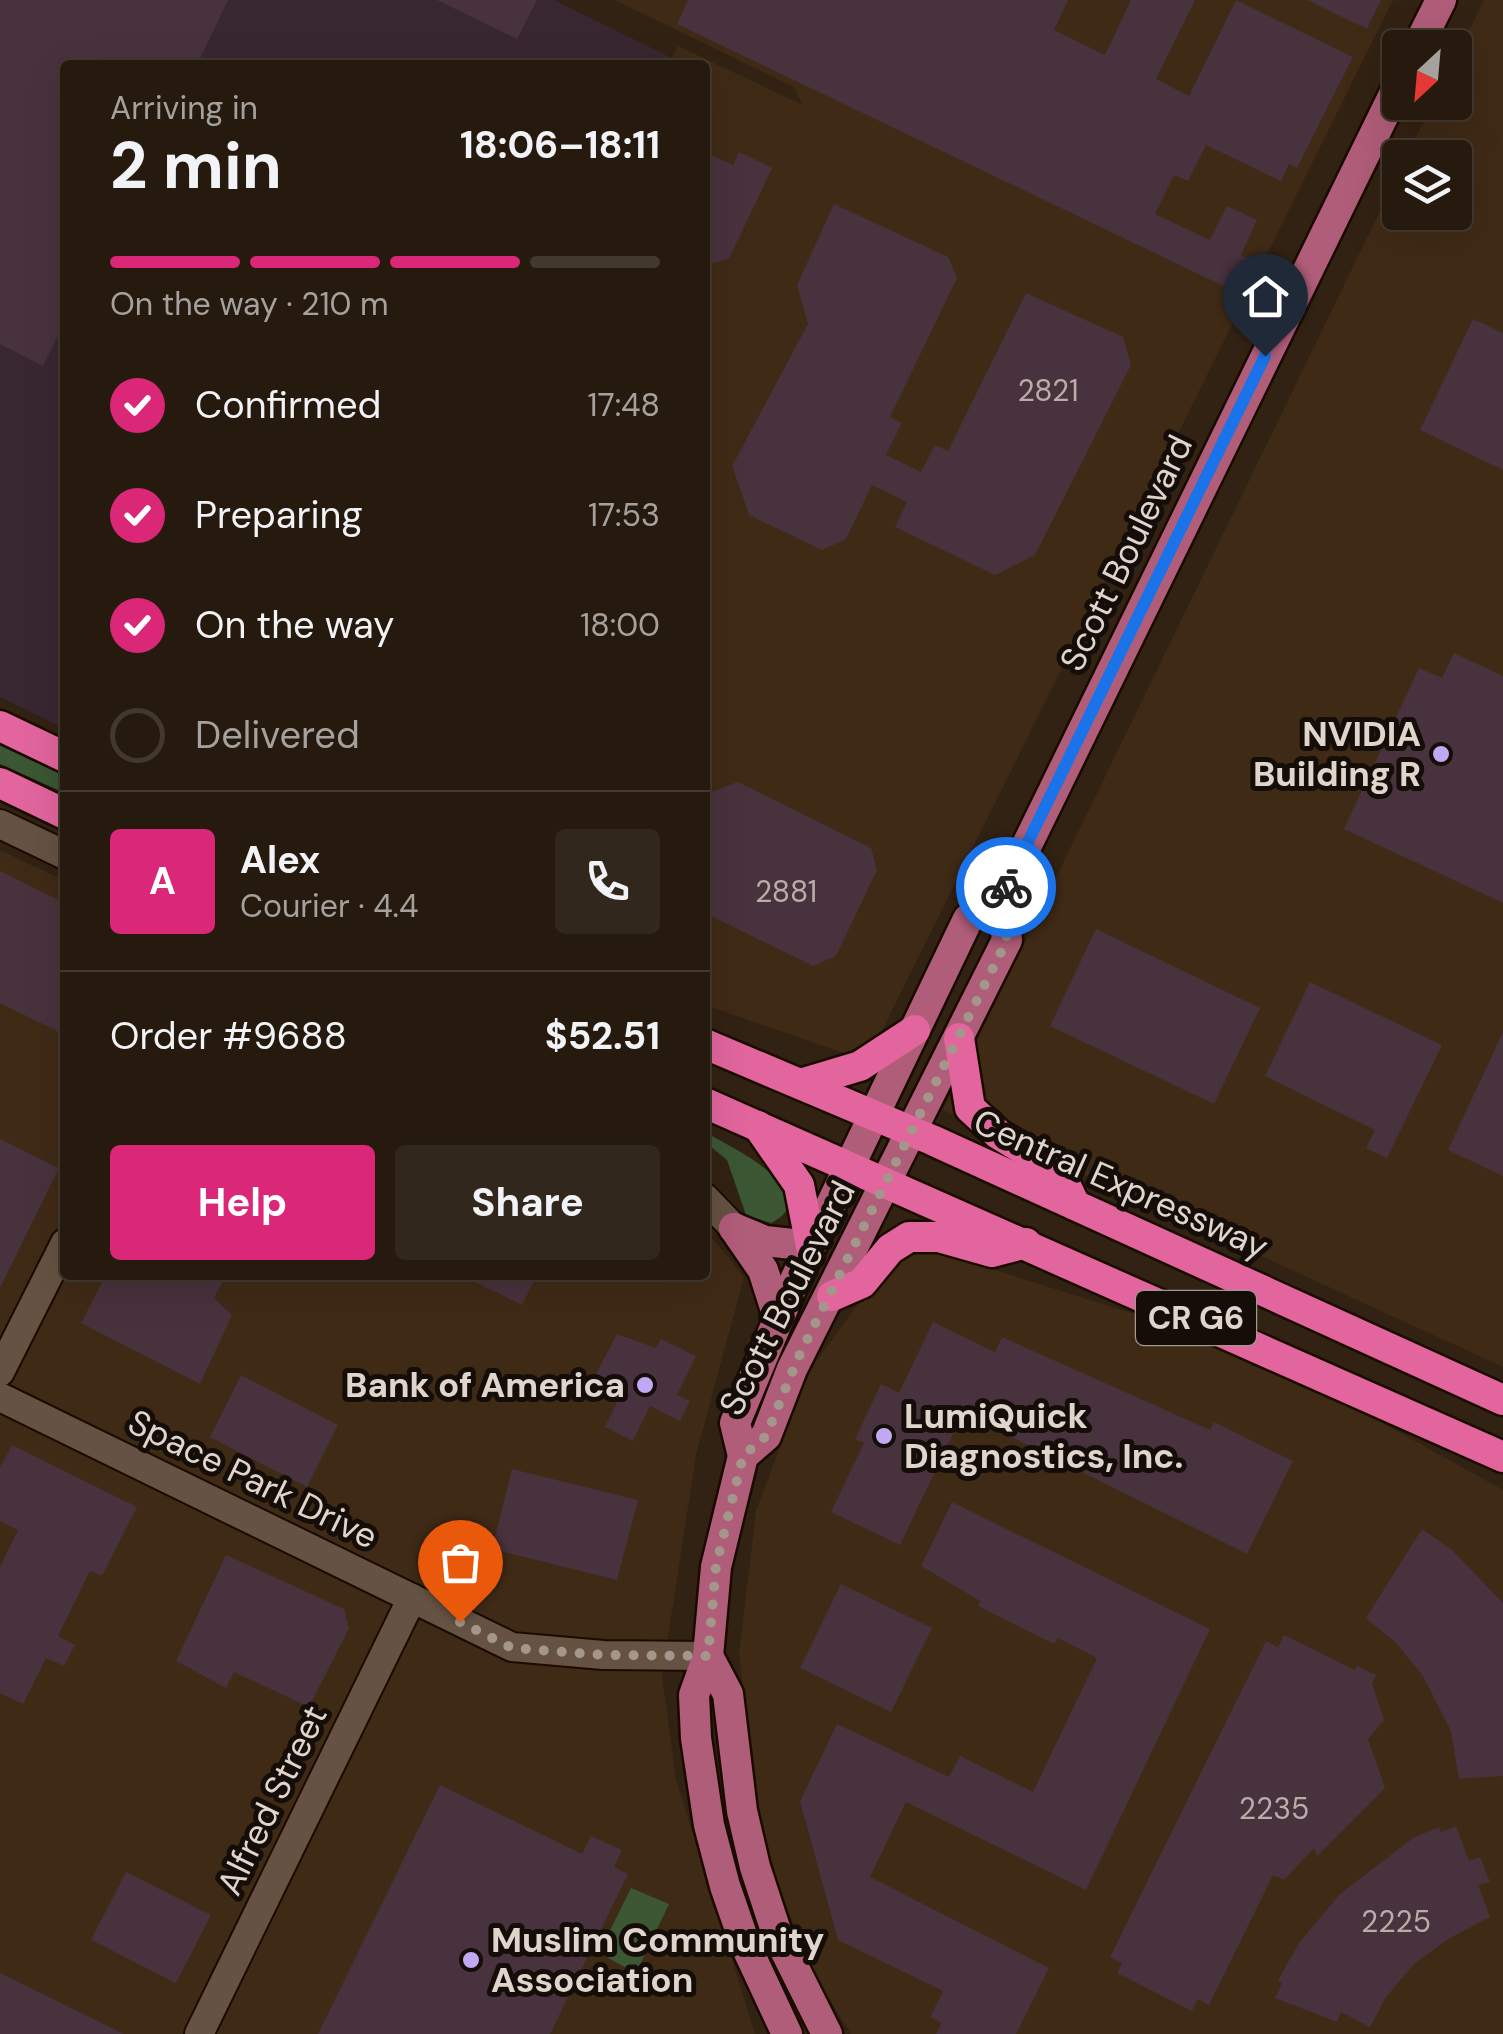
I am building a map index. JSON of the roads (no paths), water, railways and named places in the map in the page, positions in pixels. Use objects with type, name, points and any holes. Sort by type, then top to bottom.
[{"type":"highway","points":[[0,726],[60,755]]},
{"type":"highway","points":[[0,783],[60,812]]},
{"type":"highway","points":[[800,1084],[860,1066],[915,1030]]},
{"type":"highway","points":[[959,1038],[970,1108],[998,1134],[1059,1171],[1075,1204]]},
{"type":"highway","name":"Central Expressway","points":[[710,1046],[1075,1204],[1503,1400]]},
{"type":"highway","name":"CR G6","points":[[710,1105],[1503,1456]]},
{"type":"highway","points":[[758,1126],[799,1185],[811,1246]]},
{"type":"highway","points":[[832,1296],[862,1283],[890,1249],[909,1237],[938,1236],[992,1252],[1026,1242]]},
{"type":"highway","points":[[1463,1381],[1503,1374]]},
{"type":"main road","points":[[1426,30],[1441,0]]},
{"type":"main road","name":"Scott Boulevard","points":[[787,2034],[745,1944],[709,1825],[694,1695],[708,1656],[716,1566],[743,1456],[734,1423],[778,1317],[968,919],[1001,898],[1382,119]]},
{"type":"main road","name":"Scott Boulevard","points":[[743,1456],[766,1436],[792,1369],[832,1296],[1007,940],[1001,898]]},
{"type":"main road","points":[[734,1228],[765,1241],[811,1246]]},
{"type":"main road","points":[[734,1228],[763,1270],[778,1317]]},
{"type":"main road","name":"Scott Boulevard","points":[[708,1656],[728,1694],[742,1812],[755,1867],[784,1949],[827,2034]]},
{"type":"street","points":[[0,824],[60,853]]},
{"type":"street","points":[[710,1203],[734,1228]]},
{"type":"street","points":[[0,1372],[60,1253]]},
{"type":"street","name":"Space Park Drive","points":[[0,1398],[512,1648],[603,1655],[708,1656]]},
{"type":"street","name":"Alfred Street","points":[[200,2034],[412,1598]]},
{"type":"place","name":"NVIDIA Building R","points":[[1441,754]]},
{"type":"place","name":"Bank of America","points":[[645,1385]]},
{"type":"place","name":"LumiQuick Diagnostics, Inc.","points":[[884,1436]]},
{"type":"place","name":"Muslim Community Association","points":[[471,1960]]}]
